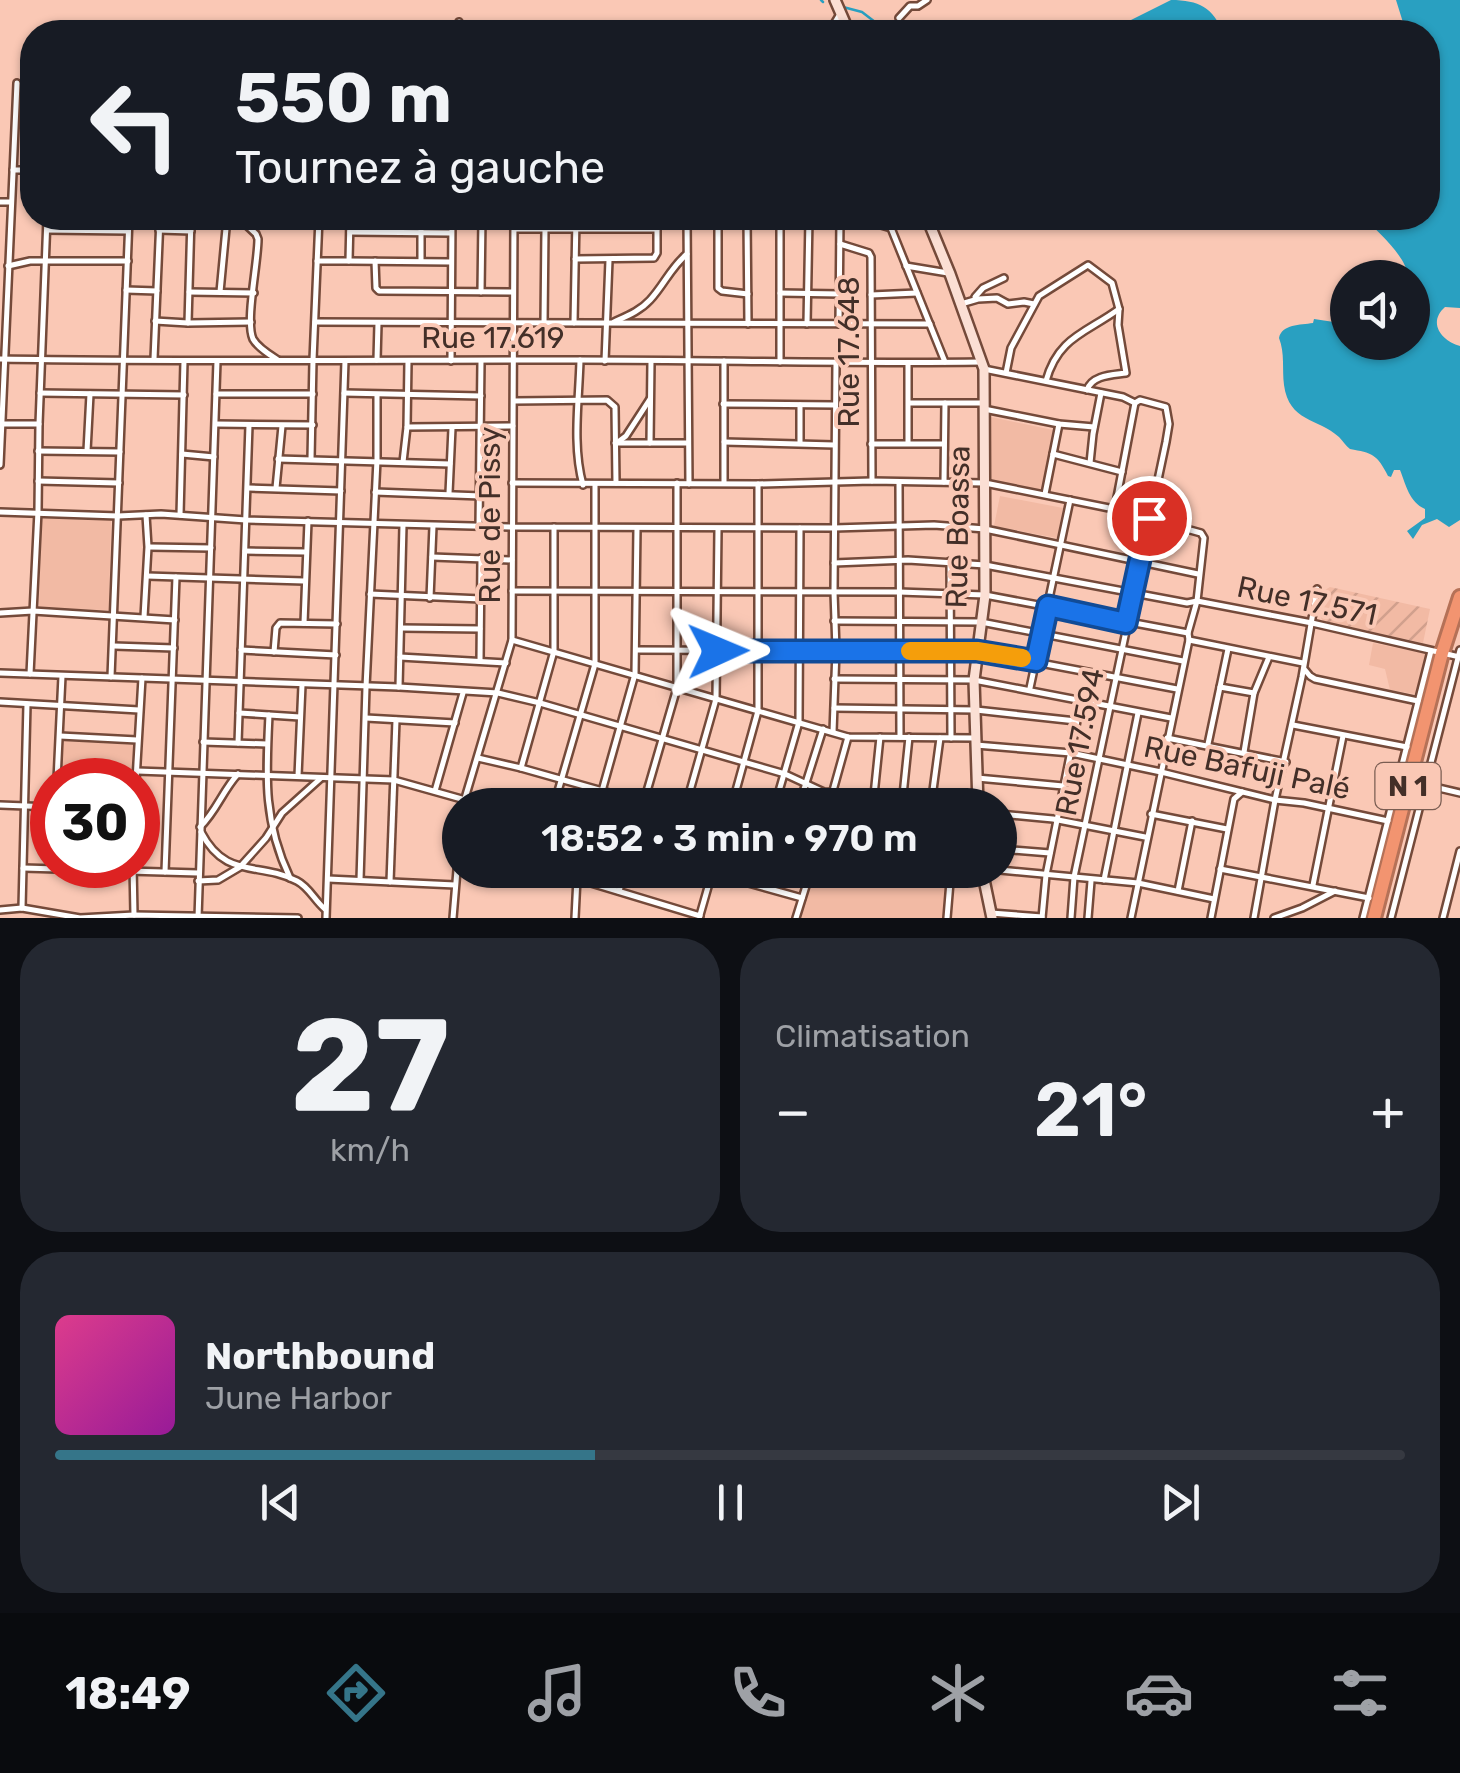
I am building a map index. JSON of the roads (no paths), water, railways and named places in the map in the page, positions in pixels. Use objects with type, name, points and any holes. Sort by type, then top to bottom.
[{"type":"highway","name":"N 1","points":[[1448,654],[1460,597]]},
{"type":"highway","name":"N 1","points":[[1378,918],[1460,616]]},
{"type":"street","points":[[899,18],[910,6],[927,0]]},
{"type":"street","points":[[0,465],[4,285],[17,82]]},
{"type":"street","points":[[13,170],[20,170]]},
{"type":"street","points":[[0,202],[11,202]]},
{"type":"street","points":[[30,674],[47,230],[128,231],[111,677]]},
{"type":"street","points":[[154,359],[160,230],[190,230],[188,324]]},
{"type":"street","points":[[220,292],[226,230]]},
{"type":"street","points":[[251,230],[257,236],[251,322],[254,340],[281,362]]},
{"type":"street","points":[[312,459],[318,230]]},
{"type":"street","points":[[481,292],[482,230]]},
{"type":"street","name":"Rue de Pissy","points":[[468,788],[512,640],[514,230]]},
{"type":"street","points":[[544,230],[544,323]]},
{"type":"street","points":[[574,323],[576,230]]},
{"type":"street","points":[[575,260],[654,258],[657,230]]},
{"type":"street","points":[[687,230],[688,484]]},
{"type":"street","points":[[718,230],[718,288],[748,294]]},
{"type":"street","points":[[747,230],[748,324]]},
{"type":"street","points":[[780,230],[780,362]]},
{"type":"street","points":[[806,324],[809,230]]},
{"type":"street","points":[[840,230],[840,324]]},
{"type":"street","points":[[892,230],[945,362]]},
{"type":"street","name":"Rue Boassa","points":[[932,230],[982,366],[985,565],[974,680],[977,788]]},
{"type":"street","points":[[0,231],[9,231]]},
{"type":"street","points":[[349,262],[350,232],[452,232],[451,361]]},
{"type":"street","points":[[421,233],[421,262]]},
{"type":"street","name":"Rue 17.648","points":[[840,244],[870,254],[872,481]]},
{"type":"street","points":[[609,324],[640,310],[687,254]]},
{"type":"street","points":[[8,266],[30,260],[128,261]]},
{"type":"street","points":[[605,360],[609,260]]},
{"type":"street","points":[[317,261],[451,262]]},
{"type":"street","points":[[375,262],[379,292],[513,292]]},
{"type":"street","points":[[1006,373],[1011,348],[1042,293],[1088,265],[1112,283],[1126,373],[1098,378],[1087,390]]},
{"type":"street","points":[[906,266],[950,274]]},
{"type":"street","points":[[974,300],[983,288],[1004,278]]},
{"type":"street","points":[[126,290],[157,291]]},
{"type":"street","points":[[188,292],[254,293]]},
{"type":"street","points":[[780,293],[840,294]]},
{"type":"street","points":[[871,295],[918,293]]},
{"type":"street","points":[[960,304],[996,298],[1005,304],[1035,304]]},
{"type":"street","points":[[1046,382],[1052,362],[1066,346],[1091,324],[1119,309]]},
{"type":"street","points":[[155,321],[251,322]]},
{"type":"street","points":[[315,322],[930,324]]},
{"type":"street","points":[[377,360],[378,323]]},
{"type":"street","name":"Rue 17.619","points":[[2,359],[724,360],[945,362],[982,366]]},
{"type":"street","points":[[198,916],[217,360]]},
{"type":"street","points":[[326,914],[345,360]]},
{"type":"street","points":[[580,360],[578,462],[583,485]]},
{"type":"street","points":[[724,360],[724,484]]},
{"type":"street","points":[[180,515],[184,361]]},
{"type":"street","points":[[404,462],[408,361]]},
{"type":"street","points":[[479,526],[481,361]]},
{"type":"street","points":[[650,361],[650,443]]},
{"type":"street","points":[[833,732],[836,363]]},
{"type":"street","points":[[908,363],[908,443]]},
{"type":"street","name":"Rue 17.594","points":[[982,366],[1123,396],[1135,403],[1140,400],[1164,406],[1169,416],[1074,877],[1071,918]]},
{"type":"street","points":[[40,393],[184,394]]},
{"type":"street","points":[[344,393],[481,396]]},
{"type":"street","points":[[1090,462],[1101,393]]},
{"type":"street","points":[[87,451],[90,394]]},
{"type":"street","points":[[216,394],[312,394]]},
{"type":"street","points":[[360,880],[377,395]]},
{"type":"street","points":[[615,443],[626,436],[650,397]]},
{"type":"street","points":[[514,401],[612,403],[616,482]]},
{"type":"street","points":[[909,403],[984,406],[1093,430]]},
{"type":"street","points":[[944,482],[945,403]]},
{"type":"street","points":[[1114,509],[1135,403]]},
{"type":"street","points":[[723,404],[835,405]]},
{"type":"street","points":[[800,405],[800,443]]},
{"type":"street","points":[[1,424],[39,424]]},
{"type":"street","points":[[216,424],[312,425]]},
{"type":"street","points":[[1044,496],[1058,424]]},
{"type":"street","points":[[238,742],[249,425]]},
{"type":"street","points":[[276,488],[282,426]]},
{"type":"street","points":[[407,427],[513,426]]},
{"type":"street","points":[[449,494],[452,428]]},
{"type":"street","points":[[724,442],[834,445]]},
{"type":"street","points":[[615,443],[687,444]]},
{"type":"street","points":[[871,444],[944,444]]},
{"type":"street","points":[[38,451],[120,452]]},
{"type":"street","points":[[182,454],[214,457]]},
{"type":"street","points":[[1052,454],[1122,472]]},
{"type":"street","points":[[278,458],[450,464]]},
{"type":"street","points":[[38,481],[119,483]]},
{"type":"street","points":[[899,482],[900,737]]},
{"type":"street","points":[[512,483],[985,484],[1114,509],[1196,531],[1204,538],[1197,601],[1131,918]]},
{"type":"street","points":[[559,788],[595,664],[596,484]]},
{"type":"street","points":[[650,788],[677,688],[677,484]]},
{"type":"street","points":[[737,788],[758,711],[758,484]]},
{"type":"street","points":[[248,488],[341,491]]},
{"type":"street","points":[[375,492],[480,496]]},
{"type":"street","points":[[1030,689],[1070,500]]},
{"type":"street","points":[[0,512],[512,527],[934,525],[985,529],[1198,574]]},
{"type":"street","points":[[144,617],[146,515]]},
{"type":"street","points":[[304,623],[308,521]]},
{"type":"street","points":[[399,687],[403,524]]},
{"type":"street","points":[[430,598],[433,525]]},
{"type":"street","points":[[521,768],[554,651],[554,527]]},
{"type":"street","points":[[603,788],[635,674],[637,528]]},
{"type":"street","points":[[779,788],[799,722],[800,528]]},
{"type":"street","points":[[691,788],[716,699],[718,529]]},
{"type":"street","points":[[148,547],[210,548]]},
{"type":"street","points":[[245,552],[306,552]]},
{"type":"street","points":[[432,557],[512,560]]},
{"type":"street","points":[[480,661],[481,558]]},
{"type":"street","name":"Rue 17.571","points":[[834,564],[908,560],[985,565],[1186,604],[1197,601],[1312,622],[1448,654]]},
{"type":"street","points":[[950,562],[951,738]]},
{"type":"street","points":[[147,576],[304,581]]},
{"type":"street","points":[[165,872],[176,577]]},
{"type":"street","points":[[1391,918],[1426,786],[1460,583]]},
{"type":"street","points":[[1254,918],[1317,590]]},
{"type":"street","points":[[512,591],[984,595],[1304,665],[1316,679],[1418,701]]},
{"type":"street","points":[[370,594],[481,600]]},
{"type":"street","points":[[0,613],[175,620]]},
{"type":"street","points":[[834,621],[981,622],[1182,661]]},
{"type":"street","points":[[274,652],[278,625],[283,622],[336,624]]},
{"type":"street","points":[[401,628],[480,630]]},
{"type":"street","name":"Rue Bafuji Palé","points":[[512,640],[848,737],[951,738],[1070,754],[1388,821]]},
{"type":"street","points":[[114,646],[174,648]]},
{"type":"street","points":[[1208,744],[1228,649]]},
{"type":"street","points":[[241,650],[336,655]]},
{"type":"street","points":[[636,650],[977,651],[1177,689]]},
{"type":"street","points":[[1363,918],[1418,701],[1448,654]]},
{"type":"street","points":[[1244,752],[1254,693],[1269,657]]},
{"type":"street","points":[[400,658],[506,662]]},
{"type":"street","points":[[0,673],[498,693],[744,762],[816,788]]},
{"type":"street","points":[[58,758],[62,676]]},
{"type":"street","points":[[137,758],[142,678]]},
{"type":"street","points":[[834,679],[974,680],[1171,718]]},
{"type":"street","points":[[298,776],[302,684]]},
{"type":"street","points":[[1220,686],[1254,693]]},
{"type":"street","points":[[435,791],[463,692]]},
{"type":"street","points":[[986,888],[992,916],[1042,918],[1046,875],[1081,701]]},
{"type":"street","points":[[0,702],[139,710]]},
{"type":"street","points":[[22,908],[28,704]]},
{"type":"street","points":[[834,708],[976,710],[1076,721]]},
{"type":"street","points":[[239,713],[300,717]]},
{"type":"street","points":[[1104,880],[1138,713]]},
{"type":"street","points":[[269,715],[267,776],[271,830],[290,878]]},
{"type":"street","points":[[366,718],[455,723]]},
{"type":"street","points":[[390,882],[396,720]]},
{"type":"street","points":[[1293,726],[1406,746]]},
{"type":"street","points":[[804,788],[822,729]]},
{"type":"street","points":[[59,736],[137,740]]},
{"type":"street","points":[[1313,886],[1343,736]]},
{"type":"street","points":[[834,788],[848,737]]},
{"type":"street","points":[[875,788],[880,737]]},
{"type":"street","points":[[904,788],[909,738]]},
{"type":"street","points":[[934,788],[940,738]]},
{"type":"street","points":[[1168,738],[1286,762]]},
{"type":"street","points":[[203,742],[268,744]]},
{"type":"street","points":[[478,758],[588,788]]},
{"type":"street","points":[[160,772],[394,780],[442,794]]},
{"type":"street","points":[[200,828],[238,774]]},
{"type":"street","points":[[198,881],[218,880],[240,866],[282,813],[321,778]]},
{"type":"street","points":[[977,778],[1063,786]]},
{"type":"street","points":[[1426,786],[1460,794]]},
{"type":"street","points":[[1229,789],[1234,799]]},
{"type":"street","points":[[1211,918],[1234,799],[1242,792]]},
{"type":"street","points":[[0,805],[30,806]]},
{"type":"street","points":[[1151,814],[1227,830]]},
{"type":"street","points":[[1017,816],[1146,837]]},
{"type":"street","points":[[1178,892],[1192,821]]},
{"type":"street","points":[[200,828],[210,848],[227,862],[290,878],[306,888],[326,914]]},
{"type":"street","points":[[1017,850],[1050,853]]},
{"type":"street","points":[[1443,918],[1460,850]]},
{"type":"street","points":[[23,868],[30,868]]},
{"type":"street","points":[[1220,869],[1368,898]]},
{"type":"street","points":[[160,871],[198,873]]},
{"type":"street","points":[[1017,872],[1138,884],[1214,899]]},
{"type":"street","points":[[328,879],[442,884]]},
{"type":"street","points":[[1088,918],[1091,880]]},
{"type":"street","points":[[133,888],[134,915]]},
{"type":"street","points":[[452,918],[455,888]]},
{"type":"street","points":[[574,918],[576,888]]},
{"type":"street","points":[[609,888],[700,917],[708,888]]},
{"type":"street","points":[[767,888],[802,898]]},
{"type":"street","points":[[796,918],[805,888]]},
{"type":"street","points":[[946,918],[949,888]]},
{"type":"street","points":[[1274,918],[1335,891]]},
{"type":"street","points":[[1447,902],[1460,904]]},
{"type":"street","points":[[0,910],[22,908],[80,918],[298,918]]},
{"type":"water","points":[[1171,0],[1204,7],[1217,20],[1131,20]]},
{"type":"water","points":[[1396,0],[1460,0],[1460,308],[1445,307],[1437,325],[1443,336],[1460,346],[1460,520],[1449,527],[1437,519],[1422,525],[1413,539],[1407,531],[1425,518],[1425,509],[1412,498],[1400,470],[1388,476],[1373,456],[1350,449],[1331,431],[1298,413],[1287,397],[1279,338],[1288,328],[1313,323],[1314,319],[1330,321],[1330,360],[1430,360],[1430,260],[1401,260],[1376,230],[1440,230],[1440,20],[1402,20]]},
{"type":"waterway","points":[[843,7],[862,12],[872,20]]}]
